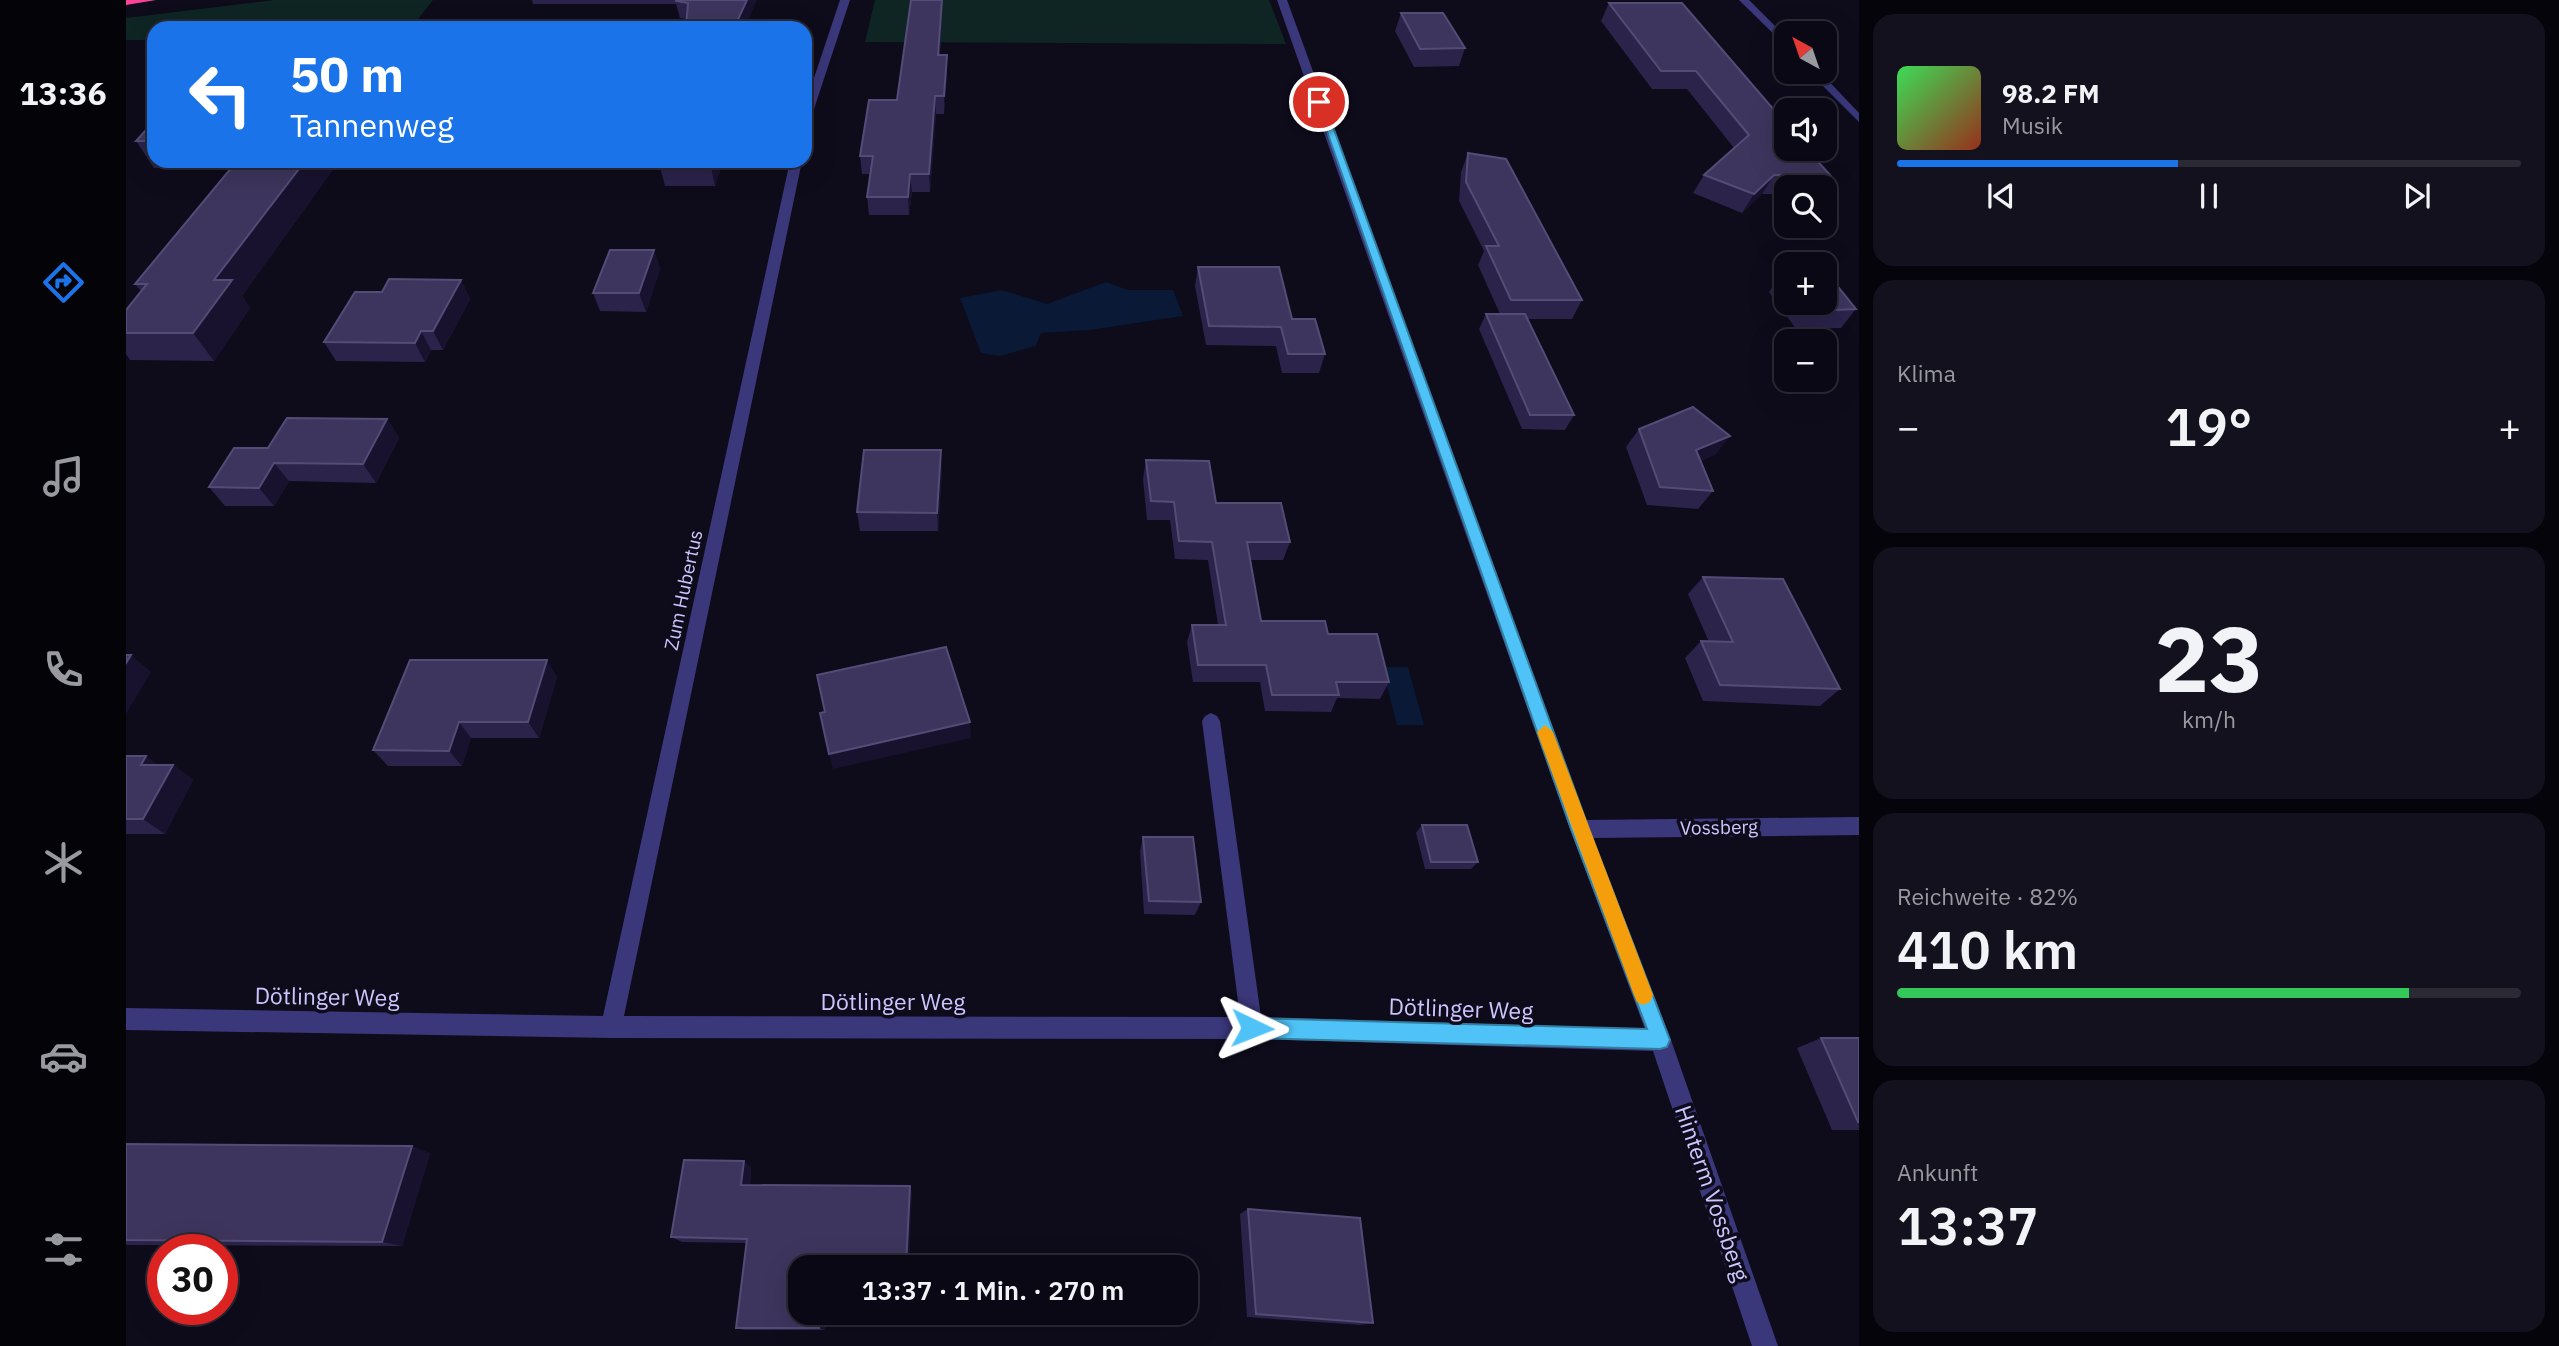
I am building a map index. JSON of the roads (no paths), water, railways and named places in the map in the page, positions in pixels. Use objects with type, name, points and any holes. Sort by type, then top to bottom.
[{"type":"highway","points":[[126,2],[150,0]]},
{"type":"street","points":[[812,100],[845,0]]},
{"type":"street","name":"Hinterm Vossberg","points":[[1282,0],[1580,829],[1660,1040],[1765,1346]]},
{"type":"street","points":[[1744,0],[1774,31]]},
{"type":"street","points":[[1826,84],[1858,117]]},
{"type":"street","name":"Zum Hubertus","points":[[611,1027],[795,168]]},
{"type":"street","points":[[1211,721],[1252,1028]]},
{"type":"street","name":"Vossberg","points":[[1580,829],[1859,826]]},
{"type":"street","name":"Dötlinger Weg","points":[[126,1019],[611,1027],[1252,1028],[1660,1040]]},
{"type":"water","points":[[1106,282],[1128,290],[1173,290],[1183,316],[1090,330],[1041,333],[1036,346],[1000,356],[981,353],[960,298],[1002,290],[1047,304]]},
{"type":"water","points":[[1382,667],[1408,667],[1424,725],[1397,725]]}]
